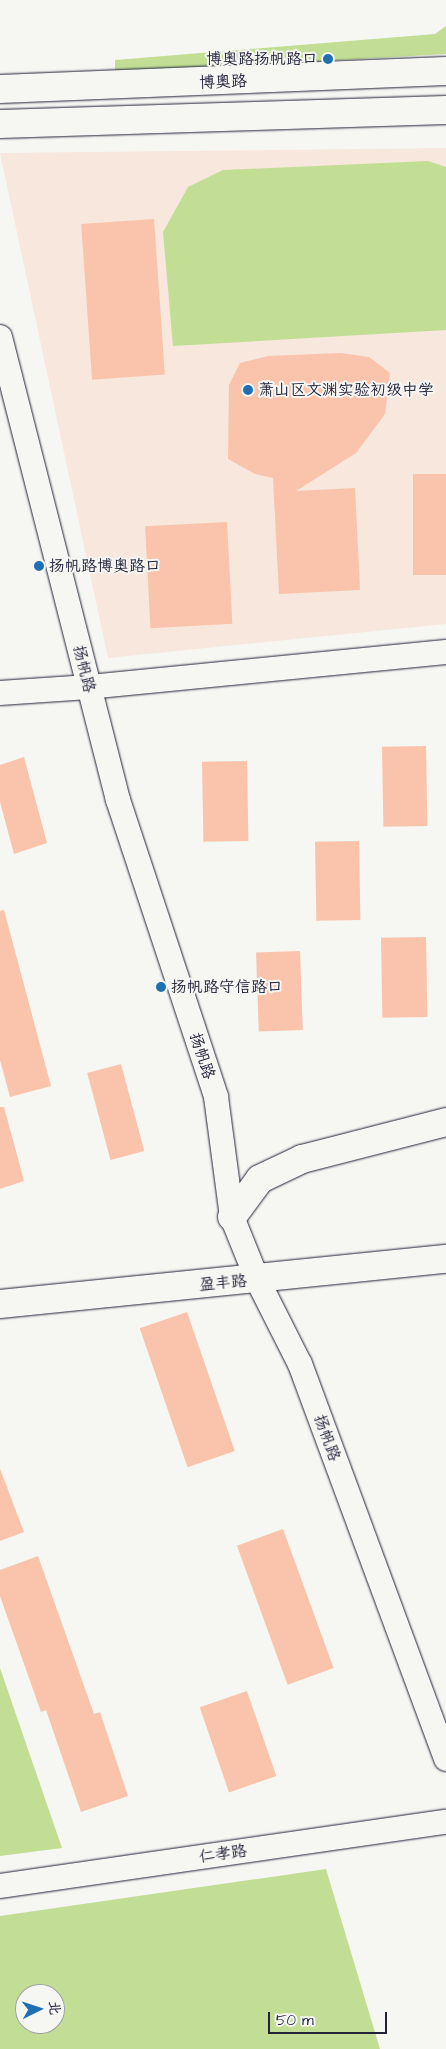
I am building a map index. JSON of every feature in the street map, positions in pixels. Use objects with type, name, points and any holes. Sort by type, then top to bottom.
[{"type":"main road","name":"博奥路","points":[[0,90],[446,71]]},
{"type":"main road","points":[[0,124],[446,110]]},
{"type":"main road","points":[[232,1217],[260,1179],[302,1159],[446,1122]]},
{"type":"main road","name":"盈丰路","points":[[0,1304],[446,1259]]},
{"type":"street","name":"扬帆路","points":[[0,338],[118,800],[216,1097],[232,1217],[257,1279],[300,1364],[446,1759]]},
{"type":"street","points":[[0,693],[89,688],[446,652]]},
{"type":"street","name":"仁孝路","points":[[0,1886],[446,1822]]},
{"type":"shaded area","name":"萧山区文渊实验初级中学","points":[[446,148],[446,624],[108,658],[0,153]]},
{"type":"green space","points":[[446,26],[446,54],[115,73],[115,60],[435,34]]},
{"type":"green space","points":[[428,161],[446,167],[446,330],[173,346],[163,232],[188,187],[223,170]]},
{"type":"green space","points":[[0,1668],[62,1848],[0,1856]]},
{"type":"green space","points":[[326,1869],[380,2049],[0,2049],[0,1916]]},
{"type":"building","points":[[154,219],[165,375],[92,380],[81,224]]},
{"type":"building","points":[[341,353],[369,357],[390,373],[385,414],[356,453],[296,491],[355,488],[360,590],[279,594],[273,478],[255,474],[228,459],[229,385],[240,363],[268,356]]},
{"type":"building","points":[[413,474],[446,474],[446,575],[413,575]]},
{"type":"building","points":[[227,522],[232,624],[150,628],[145,526]]},
{"type":"building","points":[[426,746],[427,826],[383,827],[382,747]]},
{"type":"building","points":[[24,757],[47,843],[14,854],[0,802],[0,765]]},
{"type":"building","points":[[247,761],[248,841],[203,842],[202,762]]},
{"type":"building","points":[[359,841],[360,920],[316,921],[315,842]]},
{"type":"building","points":[[4,910],[51,1086],[10,1097],[0,1060],[0,911]]},
{"type":"building","points":[[426,937],[427,1017],[382,1018],[381,938]]},
{"type":"building","points":[[300,951],[303,1030],[259,1031],[256,953]]},
{"type":"building","points":[[121,1064],[144,1151],[110,1160],[87,1073]]},
{"type":"building","points":[[0,1107],[4,1107],[24,1181],[0,1189]]},
{"type":"building","points":[[187,1312],[235,1451],[188,1467],[140,1328]]},
{"type":"building","points":[[0,1469],[24,1532],[0,1541]]},
{"type":"building","points":[[283,1529],[334,1668],[288,1685],[237,1546]]},
{"type":"building","points":[[38,1556],[94,1714],[100,1712],[128,1796],[81,1812],[46,1710],[41,1712],[0,1596],[0,1570]]},
{"type":"building","points":[[247,1691],[276,1776],[229,1792],[200,1707]]},
{"type":"place","name":"博奥路扬帆路口","points":[[328,59]]},
{"type":"place","name":"萧山区文渊实验初级中学","points":[[248,390]]},
{"type":"place","name":"扬帆路博奥路口","points":[[39,566]]},
{"type":"place","name":"扬帆路守信路口","points":[[161,987]]}]
